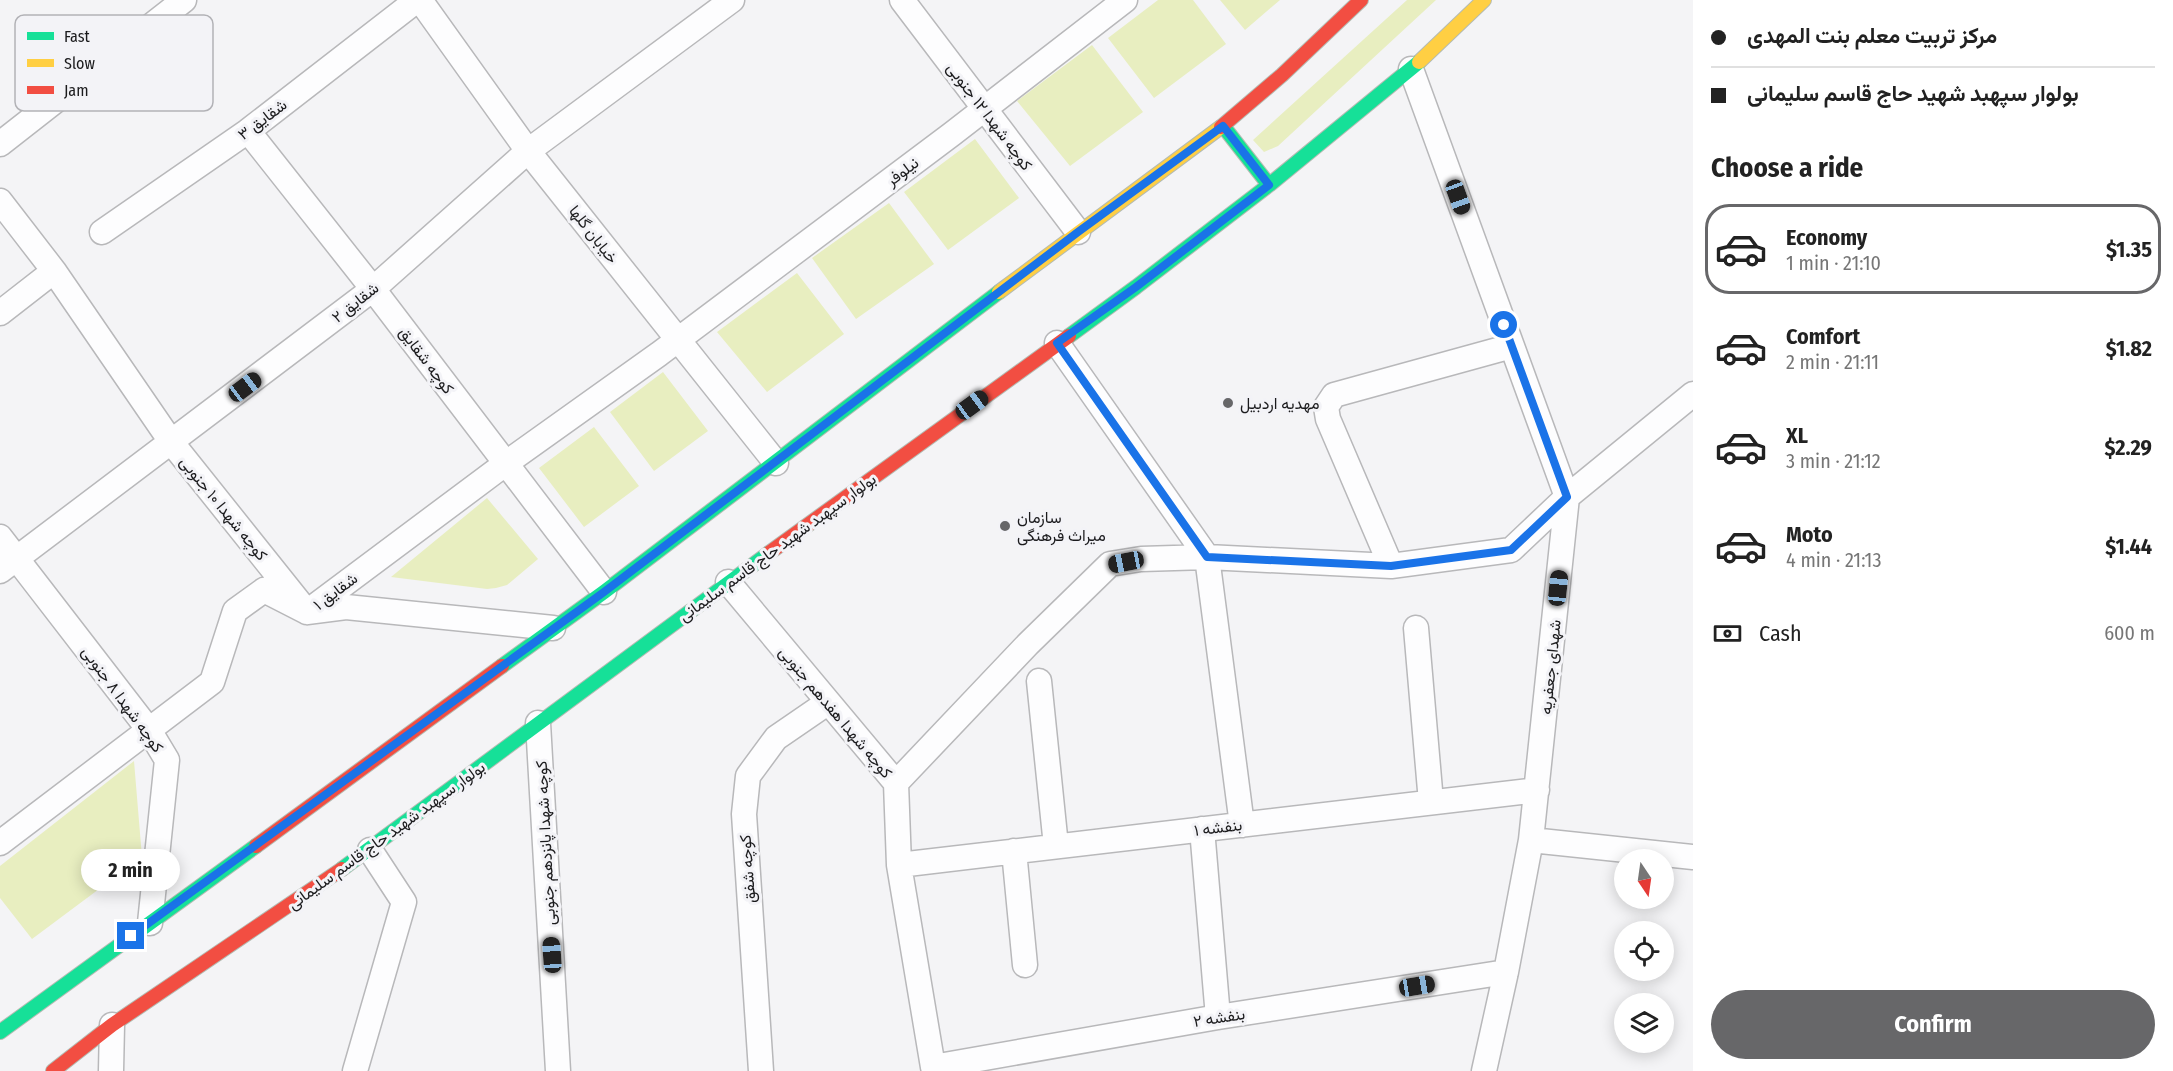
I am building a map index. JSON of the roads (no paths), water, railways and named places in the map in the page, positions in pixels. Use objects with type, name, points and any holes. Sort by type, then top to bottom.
[{"type":"main road","points":[[0,1032],[604,592],[1078,232],[1223,126],[1282,75],[1360,0]]},
{"type":"main road","name":"بولوار سپهبد شهید حاج قاسم سلیمانی","points":[[52,1071],[112,1025],[370,850],[728,582],[1136,287],[1269,185],[1411,69],[1484,0]]},
{"type":"main road","points":[[1223,126],[1269,185]]},
{"type":"street","points":[[165,15],[184,0]]},
{"type":"street","name":"شقایق ۳","points":[[102,232],[248,131],[418,0]]},
{"type":"street","name":"خیابان گلها","points":[[418,0],[528,151],[776,463]]},
{"type":"street","name":"شقایق ۲","points":[[8,565],[373,289],[528,151],[732,0]]},
{"type":"street","name":"کوچه شهدا ۱۲ جنوبی","points":[[902,0],[1078,232]]},
{"type":"street","name":"نیلوفر","points":[[678,340],[1125,0]]},
{"type":"street","name":"شهدای جعفریه","points":[[1411,69],[1567,497],[1530,840],[1506,972],[1484,1071]]},
{"type":"street","points":[[0,144],[42,111]]},
{"type":"street","name":"کوچه شقایق","points":[[248,131],[373,289],[604,592]]},
{"type":"street","name":"کوچه شهدا ۱۰ جنوبی","points":[[0,201],[54,271],[172,443],[307,612]]},
{"type":"street","points":[[0,313],[54,271]]},
{"type":"street","name":"شقایق ۱","points":[[0,843],[212,682],[235,611],[264,590],[307,612],[505,464],[678,340]]},
{"type":"street","points":[[1057,343],[1207,557],[1242,825]]},
{"type":"street","points":[[1391,566],[1328,419],[1326,407],[1334,395],[1512,346]]},
{"type":"street","points":[[896,783],[1028,644],[1110,564],[1141,559],[1207,557],[1391,566],[1511,550],[1567,497],[1693,394]]},
{"type":"street","name":"کوچه شهدا ۸ جنوبی","points":[[0,537],[8,565],[149,730],[167,760],[150,923]]},
{"type":"street","name":"کوچه شهدا هفدهم جنوبی","points":[[728,582],[896,783],[899,865],[935,1069]]},
{"type":"street","points":[[307,612],[346,607],[553,628]]},
{"type":"street","points":[[1416,628],[1431,802]]},
{"type":"street","points":[[1039,681],[1056,846]]},
{"type":"street","name":"کوچه شفق","points":[[761,1071],[744,814],[748,776],[776,738],[827,703]]},
{"type":"street","name":"کوچه شهدا پانزدهم جنوبی","points":[[537,723],[558,1071]]},
{"type":"street","name":"بنفشه ۱","points":[[899,865],[1537,790]]},
{"type":"street","points":[[1202,829],[1218,1017]]},
{"type":"street","points":[[1530,840],[1693,857]]},
{"type":"street","points":[[355,1071],[404,902],[370,850]]},
{"type":"street","points":[[1014,851],[1025,965]]},
{"type":"street","name":"بنفشه ۲","points":[[935,1069],[1218,1017],[1506,972]]},
{"type":"street","points":[[111,1071],[112,1025]]},
{"type":"place","name":"مهدیه اردبیل","points":[[1228,403]]},
{"type":"place","name":"سازمان میراث فرهنگی","points":[[1005,526]]}]
